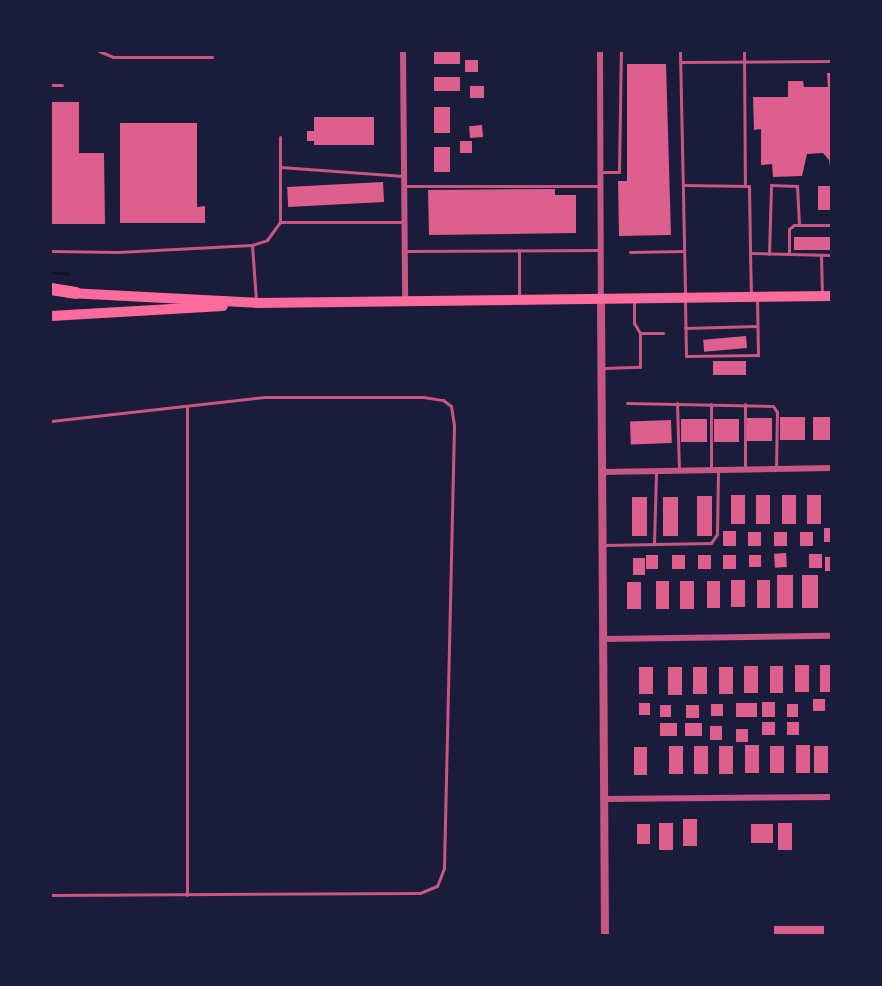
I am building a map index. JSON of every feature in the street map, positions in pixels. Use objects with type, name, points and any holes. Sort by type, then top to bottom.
[{"type":"highway","points":[[51,291],[76,293]]},
{"type":"main road","points":[[76,293],[256,303],[826,296]]},
{"type":"main road","points":[[51,316],[129,314],[256,303]]},
{"type":"street","points":[[403,51],[405,302]]},
{"type":"street","points":[[600,51],[605,935]]},
{"type":"street","points":[[602,472],[831,468]]},
{"type":"street","points":[[603,639],[831,636]]},
{"type":"street","points":[[604,799],[831,797]]},
{"type":"lane","points":[[99,51],[113,57],[212,57]]},
{"type":"lane","points":[[601,172],[619,172],[621,51]]},
{"type":"lane","points":[[680,51],[686,356],[758,355],[750,253],[749,186],[683,185]]},
{"type":"lane","points":[[744,51],[745,186]]},
{"type":"lane","points":[[680,62],[831,61]]},
{"type":"lane","points":[[51,85],[62,85]]},
{"type":"lane","points":[[51,251],[118,252],[252,245],[267,240],[280,222],[280,137]]},
{"type":"lane","points":[[280,167],[404,176]]},
{"type":"lane","points":[[769,254],[768,190],[771,185],[797,186],[798,225]]},
{"type":"lane","points":[[404,186],[601,186]]},
{"type":"lane","points":[[280,222],[404,222]]},
{"type":"lane","points":[[789,254],[789,229],[798,225],[831,225]]},
{"type":"lane","points":[[252,245],[256,303]]},
{"type":"lane","points":[[404,251],[601,249]]},
{"type":"lane","points":[[519,250],[519,300]]},
{"type":"lane","points":[[630,252],[684,251]]},
{"type":"lane","points":[[750,253],[831,255]]},
{"type":"lane","points":[[821,255],[826,296]]},
{"type":"lane","points":[[602,368],[640,367],[640,333],[634,323],[633,299]]},
{"type":"lane","points":[[685,328],[757,326]]},
{"type":"lane","points":[[640,333],[663,333]]},
{"type":"lane","points":[[51,421],[265,397],[423,397],[443,400],[451,406],[454,426],[442,879],[420,893],[51,895]]},
{"type":"lane","points":[[627,403],[773,406],[777,412],[776,469]]},
{"type":"lane","points":[[677,403],[679,471]]},
{"type":"lane","points":[[603,545],[705,544],[715,540],[711,404]]},
{"type":"lane","points":[[745,404],[745,470]]},
{"type":"lane","points":[[187,406],[188,895]]},
{"type":"lane","points":[[654,544],[656,471]]},
{"type":"building","points":[[434,51],[460,51],[460,64],[434,64]]},
{"type":"building","points":[[465,60],[478,60],[478,72],[465,72]]},
{"type":"building","points":[[627,64],[666,64],[671,235],[619,236],[618,181],[627,181]]},
{"type":"building","points":[[827,73],[831,73],[831,173],[829,160],[823,153],[807,154],[802,176],[773,177],[772,164],[761,165],[761,129],[754,130],[753,97],[788,97],[788,81],[803,81],[804,87],[828,87]]},
{"type":"building","points":[[434,77],[460,77],[460,91],[434,91]]},
{"type":"building","points":[[470,86],[484,86],[484,98],[470,98]]},
{"type":"building","points":[[51,102],[79,102],[79,153],[104,153],[105,224],[51,224]]},
{"type":"building","points":[[434,107],[450,107],[450,133],[434,133]]},
{"type":"building","points":[[314,117],[374,117],[374,145],[314,145],[314,141],[307,141],[307,131],[314,131]]},
{"type":"building","points":[[120,123],[197,123],[197,207],[205,206],[205,223],[120,223]]},
{"type":"building","points":[[482,125],[483,137],[470,138],[469,126]]},
{"type":"building","points":[[460,141],[472,141],[472,153],[460,153]]},
{"type":"building","points":[[434,147],[450,147],[450,172],[434,172]]},
{"type":"building","points":[[383,182],[384,202],[288,207],[287,187]]},
{"type":"building","points":[[818,186],[831,186],[831,210],[818,210]]},
{"type":"building","points":[[555,189],[555,195],[576,195],[576,233],[429,235],[428,190]]},
{"type":"building","points":[[794,237],[831,237],[831,250],[794,250]]},
{"type":"building","points":[[746,336],[747,348],[704,352],[703,340]]},
{"type":"building","points":[[713,361],[746,361],[746,375],[713,375]]},
{"type":"building","points":[[780,417],[805,417],[805,440],[780,440]]},
{"type":"building","points":[[813,417],[831,417],[831,440],[813,440]]},
{"type":"building","points":[[747,418],[772,418],[772,441],[747,441]]},
{"type":"building","points":[[681,419],[707,419],[707,442],[681,442]]},
{"type":"building","points":[[714,419],[739,419],[739,442],[714,442]]},
{"type":"building","points":[[671,420],[672,443],[631,444],[630,421]]},
{"type":"building","points":[[731,495],[745,495],[745,524],[731,524]]},
{"type":"building","points":[[756,495],[770,495],[770,524],[756,524]]},
{"type":"building","points":[[782,495],[796,495],[796,524],[782,524]]},
{"type":"building","points":[[807,495],[821,495],[821,524],[807,524]]},
{"type":"building","points":[[697,496],[712,496],[712,536],[697,536]]},
{"type":"building","points":[[632,497],[647,497],[647,536],[632,536]]},
{"type":"building","points":[[663,497],[678,497],[678,536],[663,536]]},
{"type":"building","points":[[824,528],[831,528],[831,542],[824,542]]},
{"type":"building","points":[[723,531],[736,531],[736,546],[723,546]]},
{"type":"building","points":[[748,532],[761,532],[761,546],[748,546]]},
{"type":"building","points":[[774,532],[787,532],[787,546],[774,546]]},
{"type":"building","points":[[800,532],[813,532],[813,546],[800,546]]},
{"type":"building","points":[[786,553],[787,567],[775,568],[774,554]]},
{"type":"building","points":[[809,554],[822,554],[822,568],[809,568]]},
{"type":"building","points":[[646,555],[658,555],[658,569],[646,569]]},
{"type":"building","points":[[672,555],[685,555],[685,569],[672,569]]},
{"type":"building","points":[[698,555],[711,555],[711,569],[698,569]]},
{"type":"building","points":[[723,555],[736,555],[736,569],[723,569]]},
{"type":"building","points":[[749,555],[761,555],[761,567],[749,567]]},
{"type":"building","points":[[825,557],[831,557],[831,571],[825,571]]},
{"type":"building","points":[[633,558],[645,558],[645,575],[633,575]]},
{"type":"building","points":[[777,575],[793,575],[793,608],[777,608]]},
{"type":"building","points":[[802,575],[818,575],[818,608],[802,608]]},
{"type":"building","points":[[731,580],[745,580],[745,607],[731,607]]},
{"type":"building","points":[[757,580],[770,580],[770,608],[757,608]]},
{"type":"building","points":[[656,581],[669,581],[669,609],[656,609]]},
{"type":"building","points":[[680,581],[694,581],[694,609],[680,609]]},
{"type":"building","points":[[707,581],[720,581],[720,608],[707,608]]},
{"type":"building","points":[[627,582],[641,582],[641,609],[627,609]]},
{"type":"building","points":[[795,665],[809,665],[809,692],[795,692]]},
{"type":"building","points":[[820,665],[831,665],[831,692],[820,692]]},
{"type":"building","points":[[744,666],[758,666],[758,693],[744,693]]},
{"type":"building","points":[[770,666],[783,666],[783,693],[770,693]]},
{"type":"building","points":[[639,667],[653,667],[653,694],[639,694]]},
{"type":"building","points":[[668,667],[682,667],[682,695],[668,695]]},
{"type":"building","points":[[693,667],[707,667],[707,694],[693,694]]},
{"type":"building","points":[[719,667],[733,667],[733,694],[719,694]]},
{"type":"building","points":[[813,699],[825,699],[825,711],[813,711]]},
{"type":"building","points":[[762,702],[775,702],[775,717],[762,717]]},
{"type":"building","points":[[639,703],[650,703],[650,715],[639,715]]},
{"type":"building","points":[[736,703],[757,703],[757,717],[736,717]]},
{"type":"building","points":[[711,704],[723,704],[723,716],[711,716]]},
{"type":"building","points":[[787,704],[798,704],[798,717],[787,717]]},
{"type":"building","points":[[660,705],[671,705],[671,717],[660,717]]},
{"type":"building","points":[[686,705],[699,705],[699,718],[686,718]]},
{"type":"building","points":[[762,722],[775,722],[775,735],[762,735]]},
{"type":"building","points":[[787,722],[799,722],[799,735],[787,735]]},
{"type":"building","points":[[660,723],[677,723],[677,736],[660,736]]},
{"type":"building","points":[[685,723],[702,723],[702,736],[685,736]]},
{"type":"building","points":[[710,726],[722,726],[722,740],[710,740]]},
{"type":"building","points":[[736,729],[748,729],[748,742],[736,742]]},
{"type":"building","points":[[745,745],[759,745],[759,773],[745,773]]},
{"type":"building","points":[[796,745],[810,745],[810,773],[796,773]]},
{"type":"building","points":[[669,746],[683,746],[683,774],[669,774]]},
{"type":"building","points":[[694,746],[708,746],[708,774],[694,774]]},
{"type":"building","points":[[719,746],[733,746],[733,774],[719,774]]},
{"type":"building","points":[[770,746],[784,746],[784,773],[770,773]]},
{"type":"building","points":[[814,746],[828,746],[828,773],[814,773]]},
{"type":"building","points":[[634,747],[647,747],[647,775],[634,775]]},
{"type":"building","points":[[683,819],[697,819],[697,846],[683,846]]},
{"type":"building","points":[[659,823],[673,823],[673,850],[659,850]]},
{"type":"building","points":[[778,823],[792,823],[792,850],[778,850]]},
{"type":"building","points":[[637,824],[650,824],[650,844],[637,844]]},
{"type":"building","points":[[751,824],[773,824],[773,843],[751,843]]},
{"type":"building","points":[[774,926],[824,926],[824,935],[774,935]]},
{"type":"waterway","points":[[51,272],[69,274]]}]
